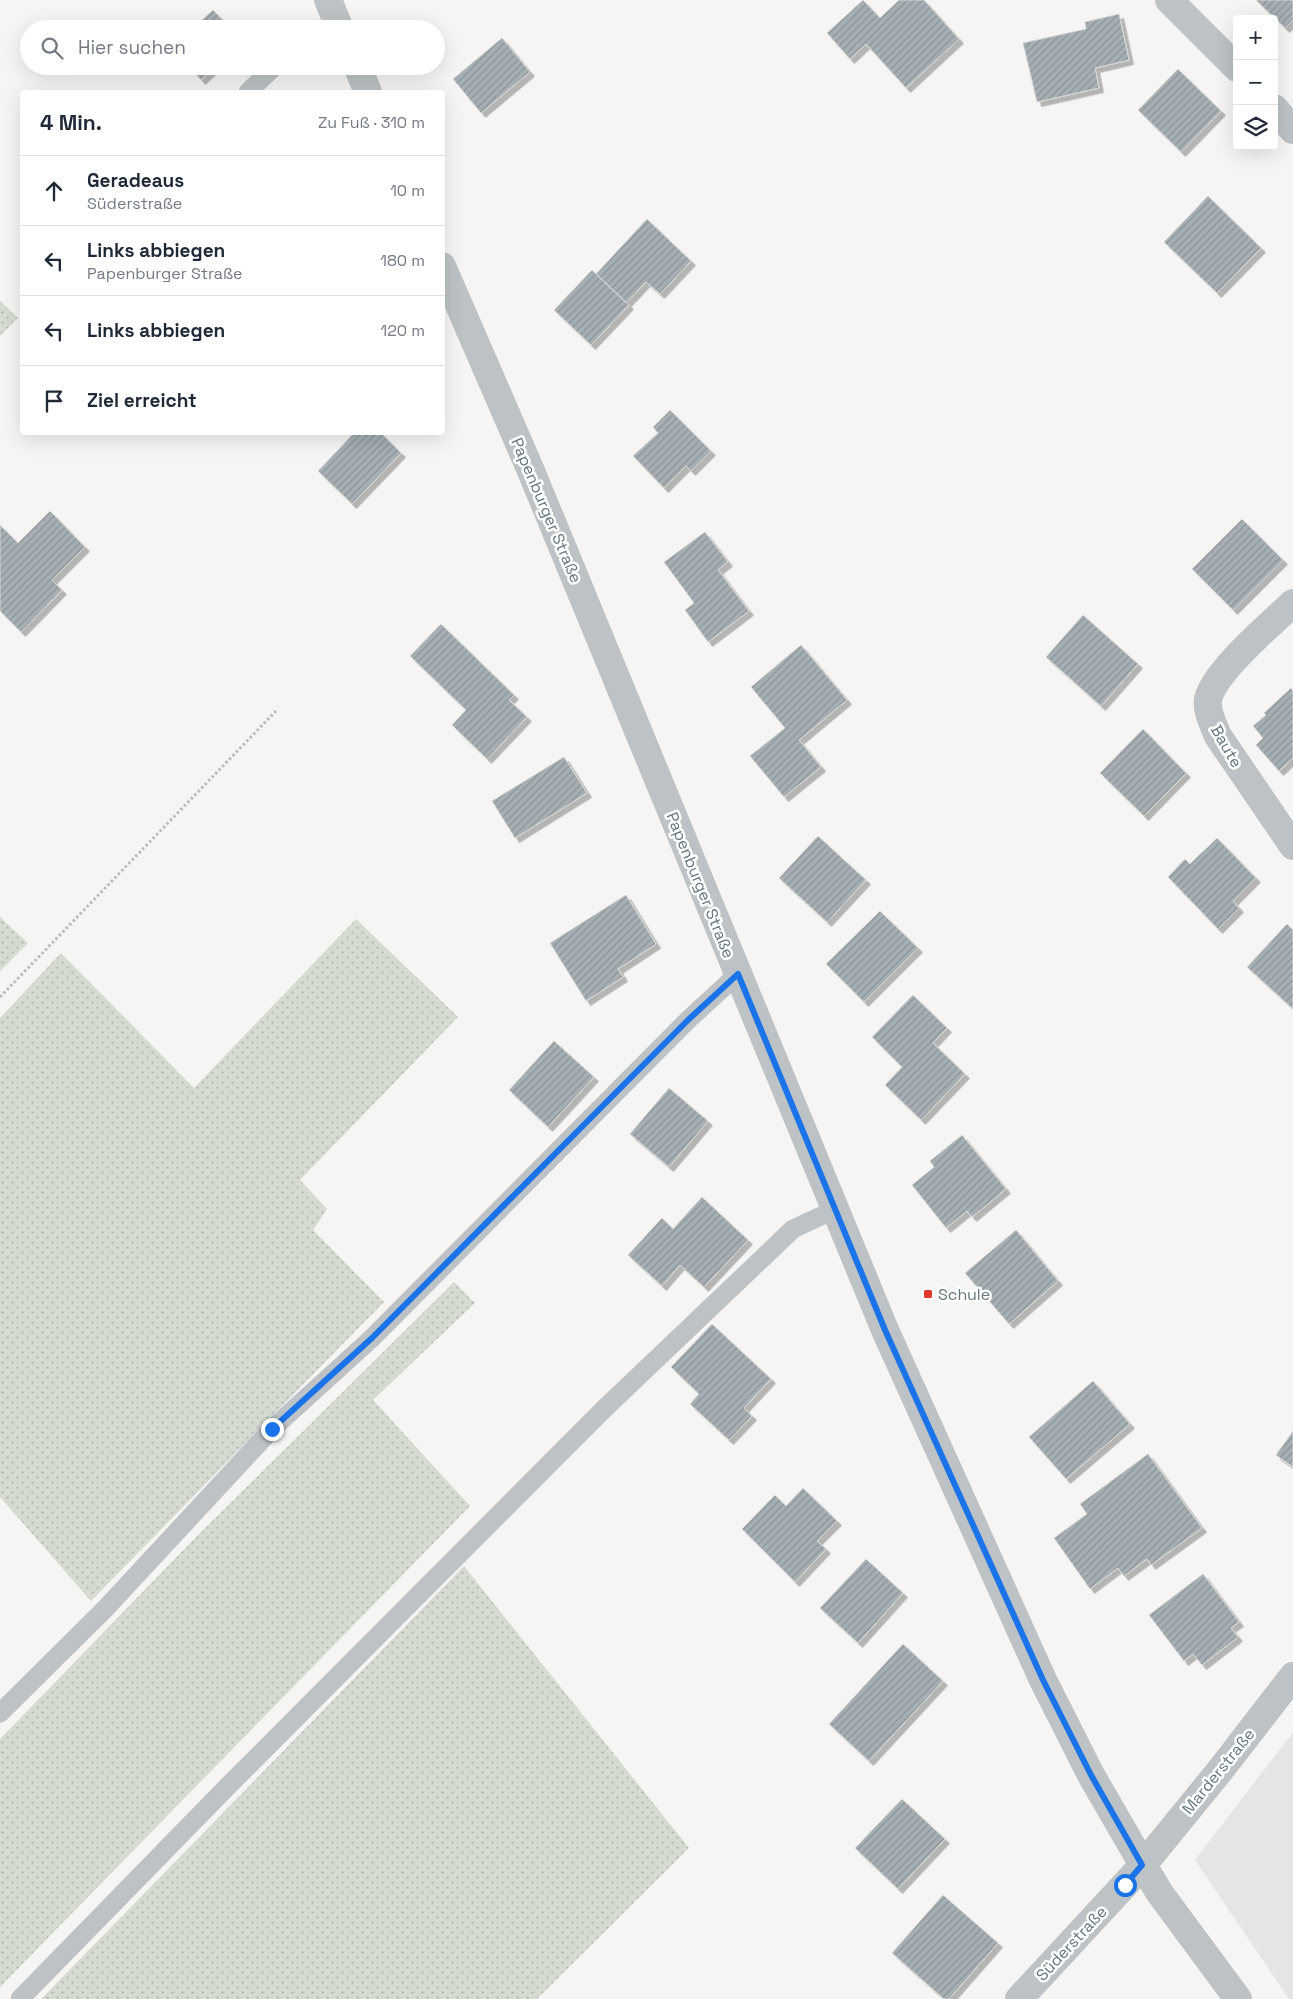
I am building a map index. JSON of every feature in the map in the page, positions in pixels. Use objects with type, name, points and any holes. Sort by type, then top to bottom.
[{"type":"street","points":[[1169,0],[1233,64]]},
{"type":"street","points":[[361,75],[367,90]]},
{"type":"street","points":[[1278,113],[1293,130]]},
{"type":"street","name":"Papenburger Straße","points":[[445,273],[531,471],[885,1330],[1043,1680],[1091,1775],[1142,1865],[1238,1999]]},
{"type":"street","name":"Baute","points":[[1293,603],[1216,681],[1208,700],[1211,721],[1218,736],[1293,846]]},
{"type":"street","name":"Marderstraße","points":[[1142,1865],[1222,1768],[1293,1676]]},
{"type":"street","name":"Süderstraße","points":[[1019,1999],[1142,1865]]},
{"type":"lane","points":[[250,90],[266,75]]},
{"type":"lane","points":[[0,1713],[106,1609],[272,1429],[372,1338],[688,1020],[738,974]]},
{"type":"lane","points":[[20,1999],[228,1786],[604,1409],[793,1229],[836,1209]]},
{"type":"path","points":[[0,997],[276,711]]},
{"type":"shaded area","points":[[0,301],[18,318],[0,336]]},
{"type":"shaded area","points":[[0,917],[28,943],[0,971]]},
{"type":"shaded area","points":[[356,919],[458,1017],[300,1180],[327,1209],[313,1230],[384,1302],[91,1601],[0,1497],[0,1018],[61,953],[194,1088]]},
{"type":"shaded area","points":[[454,1282],[475,1303],[373,1400],[470,1506],[0,1987],[0,1739],[199,1534]]},
{"type":"shaded area","points":[[464,1566],[689,1848],[537,1999],[41,1999]]},
{"type":"shaded area","points":[[1293,1732],[1293,1999],[1289,1999],[1195,1860]]},
{"type":"building","points":[[863,0],[880,18],[899,0],[924,0],[959,39],[906,88],[866,44],[850,59],[827,33]]},
{"type":"building","points":[[1256,0],[1293,0],[1293,20],[1285,28],[1278,21],[1278,15],[1272,15]]},
{"type":"building","points":[[213,10],[222,20],[202,20]]},
{"type":"building","points":[[1119,14],[1129,60],[1095,68],[1099,88],[1037,102],[1023,43],[1086,29],[1085,22]]},
{"type":"building","points":[[502,38],[530,72],[481,113],[453,79]]},
{"type":"building","points":[[1178,69],[1221,111],[1181,152],[1138,110]]},
{"type":"building","points":[[197,75],[206,75],[201,80]]},
{"type":"building","points":[[1208,196],[1261,248],[1217,293],[1164,242]]},
{"type":"building","points":[[647,219],[691,261],[660,294],[646,282],[626,303],[596,274]]},
{"type":"building","points":[[592,270],[629,305],[591,345],[554,310]]},
{"type":"building","points":[[670,410],[711,451],[691,471],[686,466],[664,488],[633,456],[658,433],[653,427]]},
{"type":"building","points":[[352,435],[383,435],[401,453],[352,504],[318,471]]},
{"type":"building","points":[[50,511],[85,547],[52,580],[62,590],[21,632],[0,611],[0,525],[18,543]]},
{"type":"building","points":[[1242,519],[1283,560],[1233,610],[1192,569]]},
{"type":"building","points":[[705,532],[728,562],[718,570],[749,611],[708,642],[685,610],[694,603],[664,562]]},
{"type":"building","points":[[1083,615],[1138,664],[1101,706],[1046,657]]},
{"type":"building","points":[[441,624],[514,695],[509,700],[527,717],[487,759],[452,725],[466,710],[410,656]]},
{"type":"building","points":[[801,645],[847,700],[799,740],[821,767],[784,797],[750,756],[785,728],[751,687]]},
{"type":"building","points":[[1291,688],[1293,691],[1293,758],[1279,771],[1256,745],[1263,738],[1253,726]]},
{"type":"building","points":[[1143,729],[1186,773],[1144,816],[1100,773]]},
{"type":"building","points":[[564,757],[587,793],[515,838],[492,801]]},
{"type":"building","points":[[818,836],[866,880],[827,922],[779,878]]},
{"type":"building","points":[[1217,838],[1256,878],[1233,901],[1239,908],[1218,929],[1168,877],[1185,859],[1190,864]]},
{"type":"building","points":[[626,895],[656,944],[618,969],[623,977],[586,1001],[550,943]]},
{"type":"building","points":[[880,911],[918,948],[864,1002],[826,964]]},
{"type":"building","points":[[1287,924],[1293,930],[1293,1009],[1247,967]]},
{"type":"building","points":[[913,995],[947,1028],[933,1043],[965,1074],[921,1120],[885,1085],[902,1067],[872,1037]]},
{"type":"building","points":[[554,1041],[594,1077],[548,1127],[509,1090]]},
{"type":"building","points":[[669,1088],[708,1121],[669,1167],[630,1134]]},
{"type":"building","points":[[962,1135],[1006,1189],[972,1217],[967,1211],[946,1228],[912,1185],[934,1167],[930,1161]]},
{"type":"building","points":[[702,1197],[748,1240],[704,1287],[680,1265],[662,1286],[628,1255],[662,1218],[673,1229]]},
{"type":"building","points":[[1016,1230],[1058,1281],[1009,1324],[965,1273]]},
{"type":"building","points":[[712,1324],[771,1379],[744,1408],[752,1416],[729,1440],[690,1404],[699,1394],[671,1367]]},
{"type":"building","points":[[1093,1381],[1130,1424],[1066,1479],[1029,1437]]},
{"type":"building","points":[[1293,1431],[1293,1467],[1276,1455]]},
{"type":"building","points":[[1148,1454],[1202,1528],[1151,1565],[1147,1559],[1124,1576],[1118,1568],[1090,1589],[1054,1538],[1087,1514],[1080,1504]]},
{"type":"building","points":[[803,1488],[837,1521],[817,1541],[826,1549],[795,1582],[742,1529],[775,1495],[786,1506]]},
{"type":"building","points":[[866,1559],[903,1593],[858,1643],[820,1608]]},
{"type":"building","points":[[1203,1574],[1239,1622],[1231,1628],[1238,1637],[1202,1665],[1193,1654],[1184,1661],[1149,1615]]},
{"type":"building","points":[[903,1644],[943,1681],[869,1761],[829,1724]]},
{"type":"building","points":[[902,1799],[945,1839],[898,1889],[855,1848]]},
{"type":"building","points":[[943,1895],[998,1943],[949,1999],[944,1999],[892,1953]]},
{"type":"place","name":"Schule","points":[[928,1294]]},
{"type":"route","points":[[272,1429],[372,1338],[688,1020],[738,974],[885,1330],[1043,1680],[1091,1775],[1142,1865],[1125,1885]]}]
